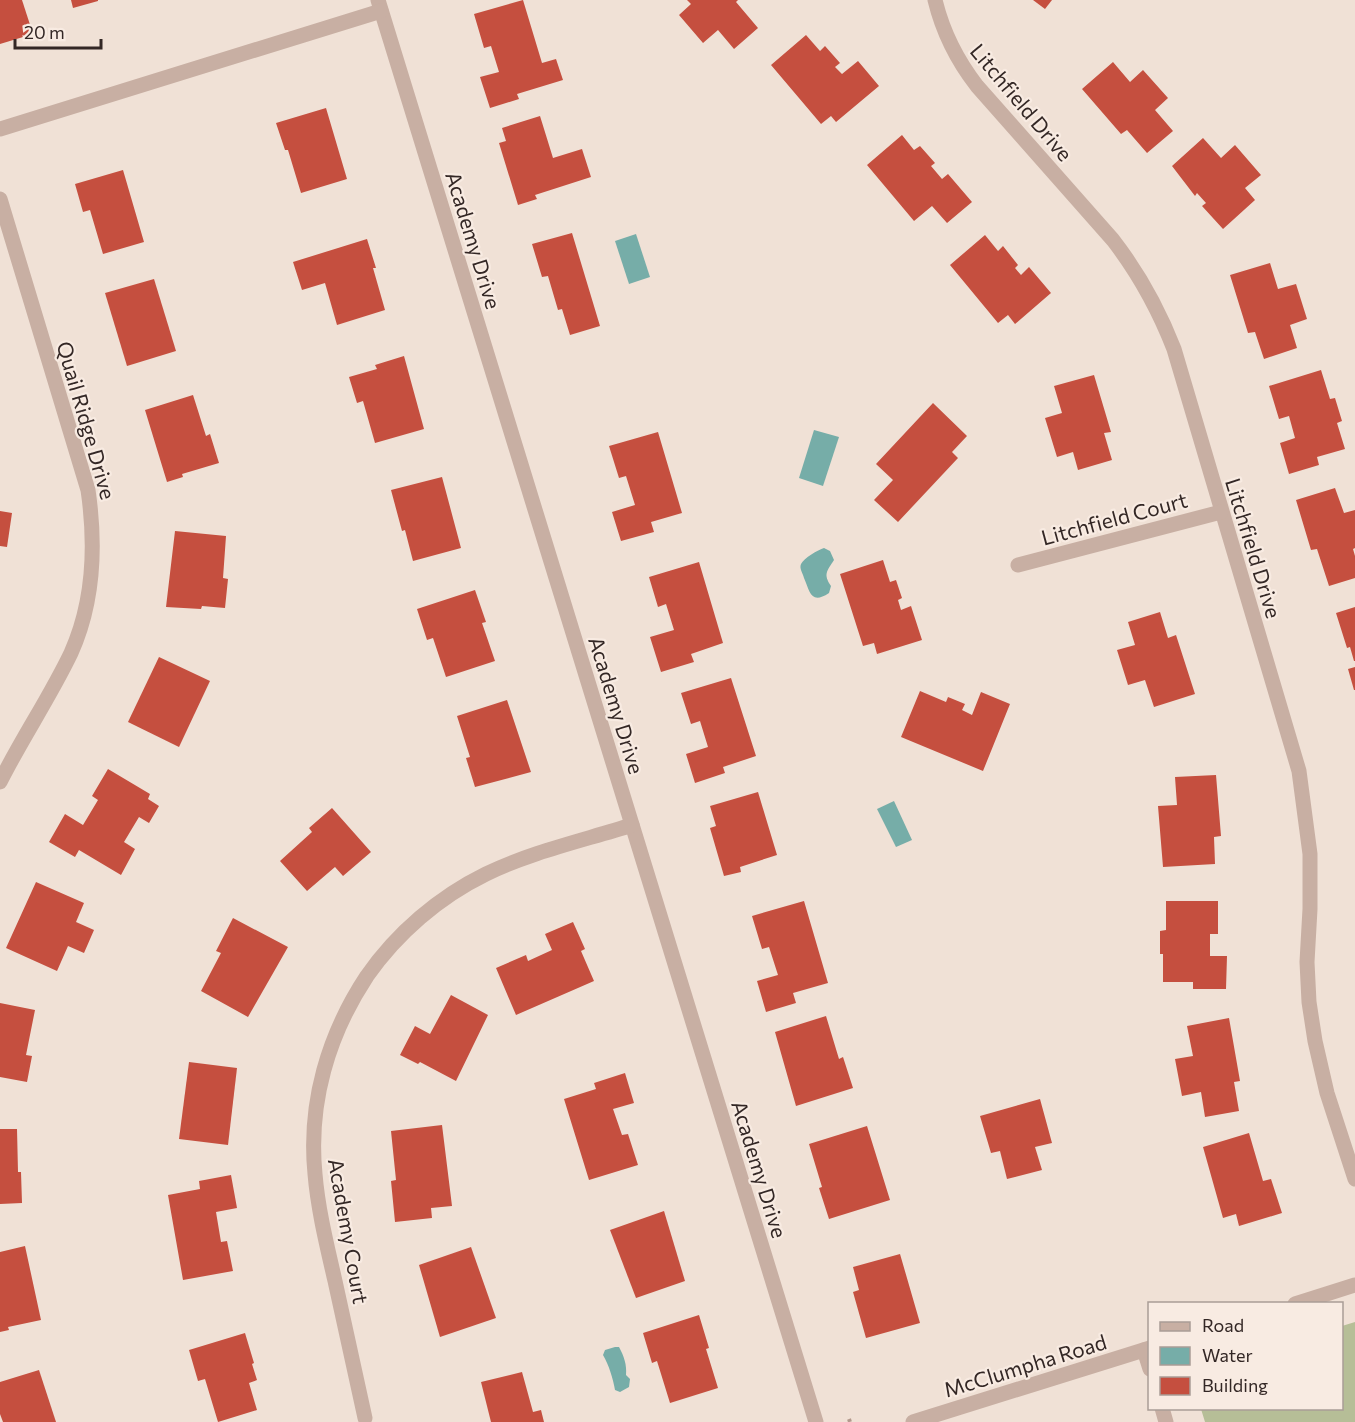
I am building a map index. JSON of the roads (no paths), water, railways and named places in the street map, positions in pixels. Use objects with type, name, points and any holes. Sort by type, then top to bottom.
[{"type":"street","name":"Litchfield Drive","points":[[935,0],[950,46],[962,67],[976,86],[1113,240],[1132,265],[1149,291],[1174,349],[1299,771],[1310,854],[1307,962],[1311,1012],[1327,1093],[1355,1179]]},
{"type":"street","points":[[0,129],[380,6]]},
{"type":"street","name":"Academy Drive","points":[[380,6],[816,1422]]},
{"type":"street","name":"Quail Ridge Drive","points":[[0,199],[88,490],[93,519],[93,548],[86,606],[71,652],[0,782]]},
{"type":"street","name":"Litchfield Court","points":[[1018,565],[1221,512]]},
{"type":"street","name":"Academy Court","points":[[365,1418],[321,1217],[315,1173],[314,1133],[317,1103],[325,1064],[335,1035],[356,994],[377,962],[404,932],[435,905],[460,888],[506,866],[633,825]]},
{"type":"street","points":[[1301,1302],[1355,1285]]},
{"type":"street","name":"McClumpha Road","points":[[913,1422],[1147,1349]]},
{"type":"water","points":[[636,234],[650,277],[629,284],[615,241]]},
{"type":"water","points":[[814,430],[839,437],[823,486],[799,478]]},
{"type":"water","points":[[824,548],[830,551],[834,560],[827,573],[831,586],[829,593],[818,598],[812,595],[808,588],[801,566],[808,557]]},
{"type":"water","points":[[894,801],[912,840],[896,847],[877,809]]},
{"type":"water","points":[[615,1347],[621,1350],[626,1364],[626,1375],[630,1379],[629,1387],[620,1392],[615,1390],[603,1355],[605,1350]]}]
